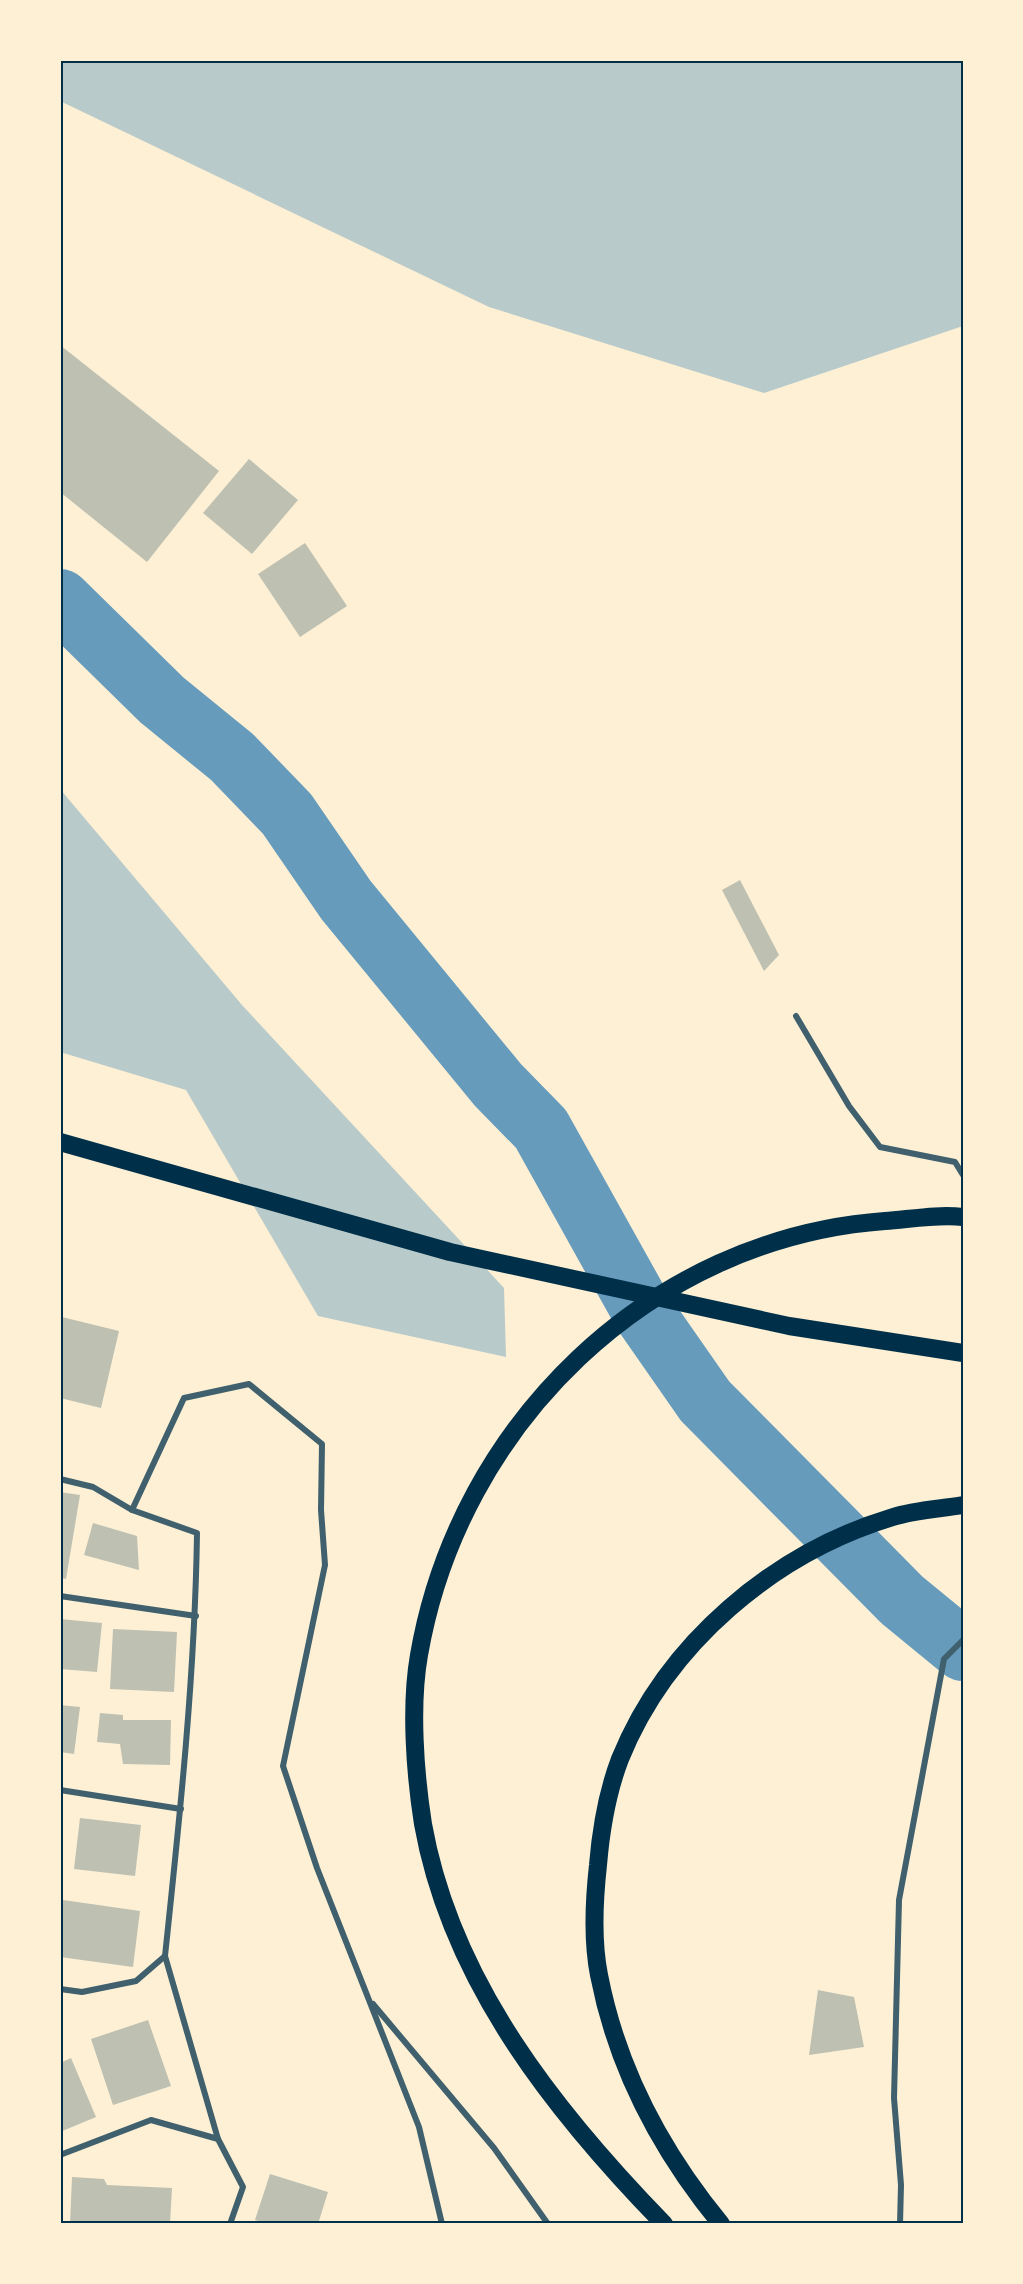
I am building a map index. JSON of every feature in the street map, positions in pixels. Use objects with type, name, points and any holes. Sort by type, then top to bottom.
[{"type":"highway","points":[[60,1142],[450,1252],[789,1326],[963,1353]]},
{"type":"highway","points":[[664,2224],[604,2162],[542,2084],[486,1997],[448,1916],[423,1825],[415,1737],[419,1657],[439,1575],[472,1498],[510,1434],[570,1365],[628,1315],[705,1269],[772,1241],[852,1224],[963,1217]]},
{"type":"highway","points":[[721,2224],[693,2190],[646,2115],[617,2046],[598,1973],[594,1898],[602,1822],[620,1759],[650,1698],[696,1638],[756,1584],[823,1545],[893,1517],[963,1504]]},
{"type":"street","points":[[796,1016],[849,1106],[880,1147],[955,1162],[963,1175]]},
{"type":"street","points":[[132,1510],[184,1398],[249,1384],[322,1444],[321,1510],[325,1565],[284,1766],[317,1868],[419,2127],[442,2224]]},
{"type":"street","points":[[60,1479],[93,1487],[132,1510],[196,1533],[196,1616],[181,1809],[165,1956],[218,2139],[243,2187],[230,2224]]},
{"type":"street","points":[[60,1596],[196,1616]]},
{"type":"street","points":[[900,2224],[902,2185],[894,2098],[899,1900],[944,1659],[963,1640]]},
{"type":"street","points":[[60,1790],[181,1809]]},
{"type":"street","points":[[60,1989],[82,1992],[136,1981],[165,1956]]},
{"type":"street","points":[[368,1998],[494,2148],[548,2224]]},
{"type":"street","points":[[60,2155],[151,2120],[218,2139]]},
{"type":"shaded area","points":[[60,60],[963,60],[963,326],[764,393],[489,307],[60,101]]},
{"type":"shaded area","points":[[60,789],[242,1005],[504,1288],[506,1357],[318,1316],[186,1090],[60,1052]]},
{"type":"building","points":[[60,345],[219,471],[147,562],[60,492]]},
{"type":"building","points":[[249,459],[298,500],[252,554],[203,513]]},
{"type":"building","points":[[305,543],[347,606],[300,637],[258,574]]},
{"type":"building","points":[[740,880],[779,955],[764,971],[722,890]]},
{"type":"building","points":[[62,1317],[119,1331],[101,1408],[60,1398]]},
{"type":"building","points":[[60,1492],[80,1495],[66,1579],[60,1578]]},
{"type":"building","points":[[93,1523],[137,1536],[139,1570],[84,1555]]},
{"type":"building","points":[[60,1619],[102,1623],[97,1672],[60,1669]]},
{"type":"building","points":[[113,1629],[177,1632],[174,1692],[110,1689]]},
{"type":"building","points":[[60,1705],[80,1707],[74,1754],[60,1752]]},
{"type":"building","points":[[100,1713],[123,1715],[123,1720],[171,1720],[170,1765],[123,1764],[120,1744],[97,1742]]},
{"type":"building","points":[[80,1818],[141,1825],[135,1876],[74,1869]]},
{"type":"building","points":[[63,1900],[140,1911],[133,1967],[60,1957]]},
{"type":"building","points":[[818,1990],[854,1997],[864,2047],[809,2055]]},
{"type":"building","points":[[148,2020],[171,2086],[113,2105],[91,2039]]},
{"type":"building","points":[[71,2058],[96,2117],[60,2132],[60,2063]]},
{"type":"building","points":[[270,2174],[328,2192],[318,2224],[267,2224],[255,2220]]},
{"type":"building","points":[[72,2177],[104,2179],[107,2185],[172,2188],[170,2224],[70,2224]]},
{"type":"waterway","points":[[60,600],[162,700],[232,757],[287,814],[346,900],[498,1085],[541,1129],[643,1312],[705,1401],[902,1600],[963,1650]]}]
